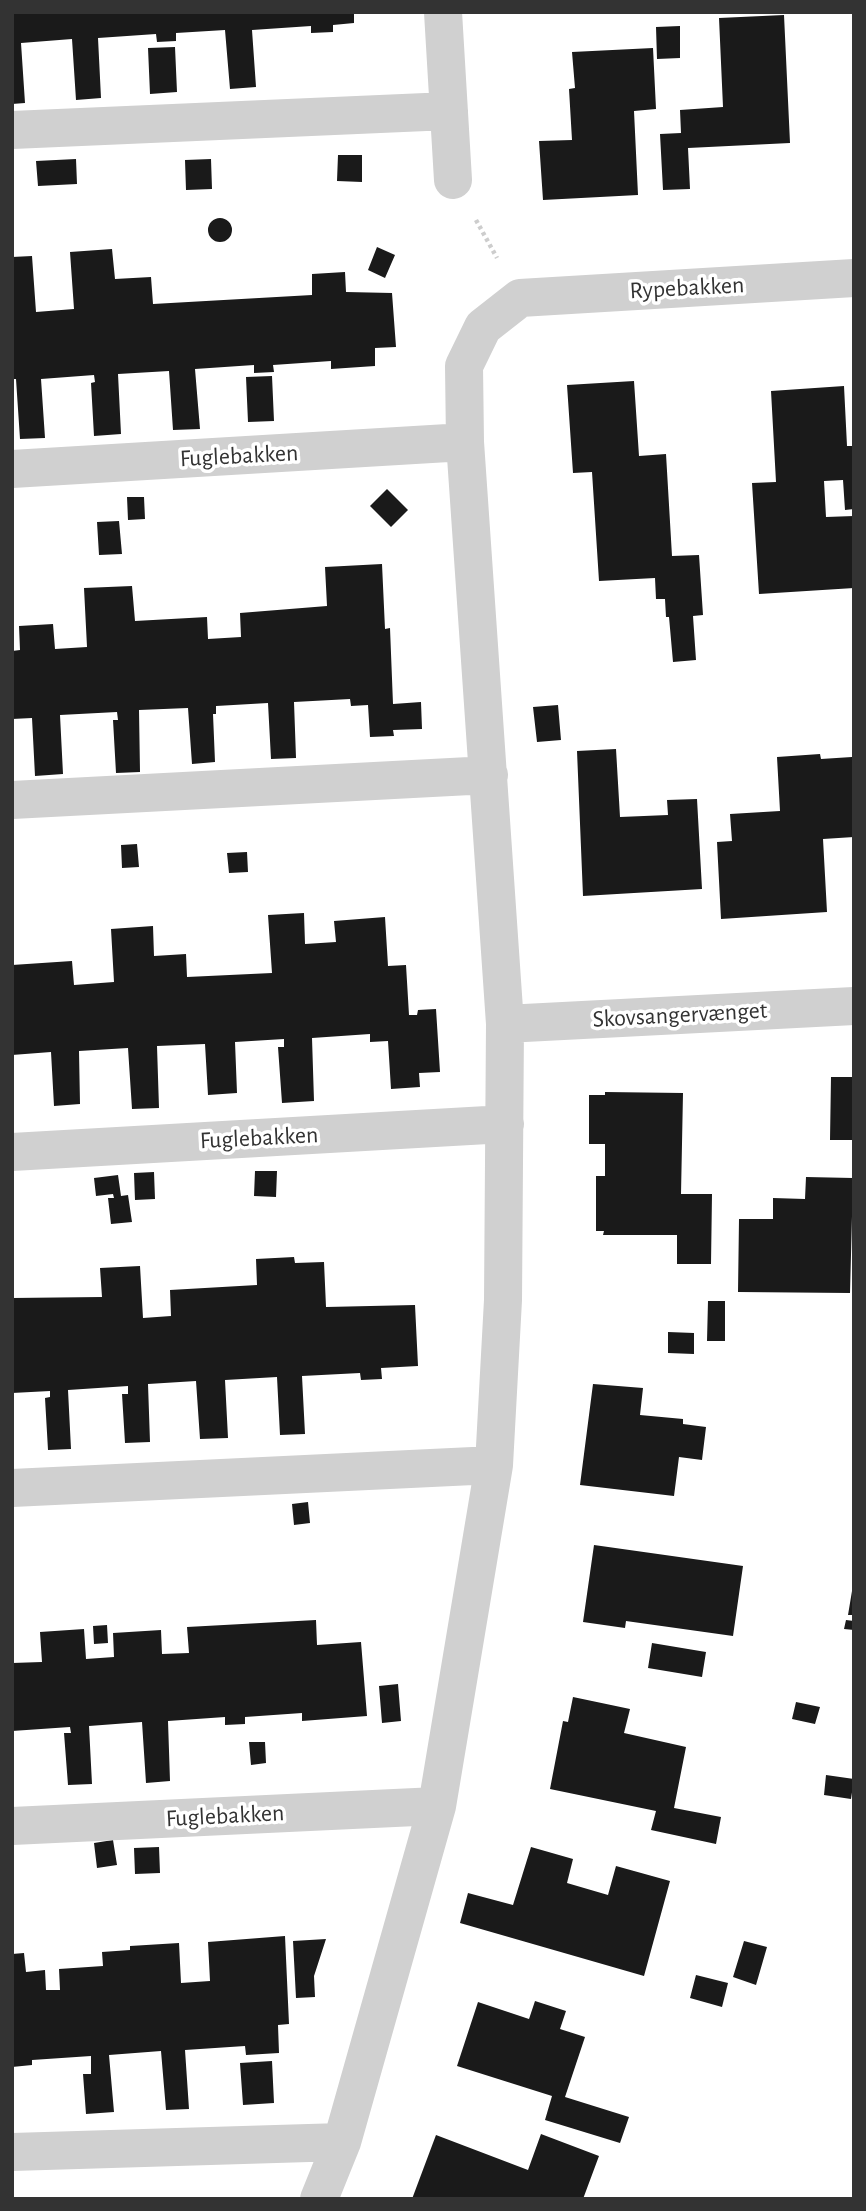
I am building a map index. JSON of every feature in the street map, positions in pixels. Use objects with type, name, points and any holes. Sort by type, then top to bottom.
[{"type":"street","points":[[443,12],[453,180]]},
{"type":"street","points":[[12,130],[449,111]]},
{"type":"street","name":"Rypebakken","points":[[520,298],[854,278]]},
{"type":"street","points":[[318,2199],[342,2142],[438,1806],[494,1465],[503,1300],[505,1024],[465,442],[464,366],[484,327],[520,298]]},
{"type":"street","name":"Fuglebakken","points":[[12,469],[465,442]]},
{"type":"street","points":[[12,800],[489,775]]},
{"type":"street","name":"Skovsangervænget","points":[[505,1024],[854,1006]]},
{"type":"street","name":"Fuglebakken","points":[[12,1152],[506,1124]]},
{"type":"street","points":[[12,1488],[494,1465]]},
{"type":"street","name":"Fuglebakken","points":[[12,1826],[438,1806]]},
{"type":"street","points":[[12,2152],[342,2142]]},
{"type":"path","points":[[453,180],[520,298]]},
{"type":"building","points":[[12,12],[354,12],[354,23],[333,25],[333,32],[311,33],[311,26],[252,30],[256,87],[230,89],[225,30],[176,33],[176,41],[157,42],[156,34],[98,38],[101,98],[76,100],[72,39],[21,43],[25,103],[12,104]]},
{"type":"building","points":[[784,15],[790,143],[688,148],[690,189],[663,190],[660,134],[681,133],[680,110],[723,107],[719,18]]},
{"type":"building","points":[[680,26],[680,58],[657,59],[656,27]]},
{"type":"building","points":[[175,47],[177,92],[150,94],[148,48]]},
{"type":"building","points":[[653,48],[656,109],[634,111],[638,195],[543,200],[539,141],[572,140],[569,89],[575,88],[572,52]]},
{"type":"building","points":[[338,155],[362,155],[362,182],[337,181]]},
{"type":"building","points":[[76,159],[77,184],[38,186],[36,161]]},
{"type":"building","points":[[211,159],[212,189],[186,190],[185,160]]},
{"type":"building","points":[[220,218],[231,225],[232,230],[225,241],[220,242],[209,235],[208,230],[215,219]]},
{"type":"building","points":[[377,247],[395,255],[385,278],[368,270]]},
{"type":"building","points":[[112,249],[115,279],[151,277],[153,304],[312,295],[312,274],[345,272],[346,292],[392,293],[396,347],[375,348],[375,366],[331,369],[331,361],[273,365],[274,372],[254,373],[254,365],[195,369],[200,429],[173,430],[169,371],[118,374],[121,434],[94,436],[91,383],[95,382],[94,375],[41,379],[45,438],[20,439],[16,379],[12,379],[12,257],[32,256],[36,312],[74,309],[70,252]]},
{"type":"building","points":[[272,376],[274,421],[248,422],[246,377]]},
{"type":"building","points":[[634,381],[639,456],[666,454],[672,556],[699,555],[703,615],[693,616],[696,660],[673,662],[669,617],[666,617],[665,599],[656,599],[655,578],[599,581],[592,472],[573,473],[567,385]]},
{"type":"building","points":[[844,386],[847,446],[854,446],[854,509],[845,510],[843,480],[824,481],[826,517],[854,516],[854,588],[759,594],[752,483],[776,482],[771,391]]},
{"type":"building","points":[[387,489],[408,510],[391,527],[370,506]]},
{"type":"building","points":[[127,497],[144,497],[145,519],[128,520]]},
{"type":"building","points":[[119,521],[122,554],[99,555],[97,522]]},
{"type":"building","points":[[382,564],[385,629],[390,628],[393,704],[421,702],[422,729],[393,730],[394,736],[370,737],[368,705],[351,706],[350,699],[294,702],[296,758],[271,759],[268,703],[216,706],[216,714],[213,714],[215,762],[192,764],[188,708],[139,710],[140,772],[116,773],[113,720],[118,720],[117,712],[60,715],[63,774],[35,776],[32,718],[12,719],[12,651],[20,650],[19,626],[53,624],[55,649],[87,647],[84,588],[132,586],[135,621],[207,617],[208,639],[241,637],[240,613],[327,606],[325,567]]},
{"type":"building","points":[[558,705],[561,740],[537,742],[533,707]]},
{"type":"building","points":[[616,749],[620,817],[668,815],[667,800],[697,799],[702,889],[583,896],[577,751]]},
{"type":"building","points":[[820,754],[821,759],[852,757],[854,794],[854,837],[823,839],[827,912],[721,919],[717,842],[732,841],[730,814],[780,811],[777,757]]},
{"type":"building","points":[[137,844],[139,867],[122,868],[121,845]]},
{"type":"building","points":[[247,852],[248,872],[229,873],[227,853]]},
{"type":"building","points":[[304,913],[305,944],[336,942],[334,921],[385,917],[388,966],[406,965],[409,1015],[417,1015],[418,1010],[436,1009],[440,1072],[419,1073],[420,1087],[391,1089],[388,1041],[370,1042],[370,1034],[312,1038],[314,1101],[282,1103],[278,1047],[284,1047],[284,1039],[235,1042],[237,1093],[208,1095],[205,1044],[157,1046],[159,1108],[132,1109],[128,1048],[79,1051],[80,1104],[54,1106],[51,1052],[12,1055],[12,965],[72,961],[74,985],[114,982],[111,929],[153,926],[154,956],[186,954],[187,977],[272,973],[268,915]]},
{"type":"building","points":[[831,1077],[854,1077],[854,1140],[830,1140]]},
{"type":"building","points":[[605,1092],[683,1093],[681,1194],[712,1194],[711,1264],[677,1264],[677,1235],[603,1235],[604,1231],[596,1231],[596,1176],[605,1176],[605,1144],[589,1144],[589,1095],[605,1095]]},
{"type":"building","points":[[255,1171],[277,1171],[276,1197],[254,1196]]},
{"type":"building","points":[[154,1172],[155,1199],[135,1200],[134,1173]]},
{"type":"building","points":[[118,1175],[121,1196],[128,1195],[132,1222],[111,1224],[108,1198],[114,1198],[113,1194],[96,1196],[94,1178]]},
{"type":"building","points":[[806,1177],[853,1178],[850,1293],[738,1292],[739,1219],[773,1219],[773,1198],[805,1199]]},
{"type":"building","points":[[294,1257],[295,1263],[324,1262],[326,1307],[415,1305],[418,1366],[381,1368],[382,1379],[361,1380],[360,1373],[302,1376],[305,1434],[280,1435],[277,1377],[225,1380],[228,1438],[200,1439],[196,1381],[148,1384],[150,1442],[125,1443],[122,1394],[128,1394],[128,1386],[68,1390],[71,1449],[48,1450],[45,1398],[50,1397],[50,1391],[12,1393],[12,1298],[102,1297],[100,1268],[140,1266],[143,1318],[171,1316],[170,1290],[257,1285],[256,1259]]},
{"type":"building","points":[[708,1301],[725,1301],[725,1341],[707,1341]]},
{"type":"building","points":[[668,1332],[694,1333],[694,1354],[668,1353]]},
{"type":"building","points":[[593,1384],[643,1388],[640,1415],[683,1419],[683,1424],[706,1427],[702,1460],[679,1457],[674,1496],[580,1485]]},
{"type":"building","points":[[308,1502],[310,1523],[294,1525],[292,1504]]},
{"type":"building","points":[[594,1545],[743,1566],[733,1636],[626,1621],[625,1628],[583,1622]]},
{"type":"building","points":[[852,1591],[854,1615],[848,1615]]},
{"type":"building","points":[[316,1620],[317,1645],[361,1642],[367,1716],[302,1721],[302,1713],[245,1717],[245,1724],[225,1725],[225,1717],[168,1721],[170,1781],[146,1783],[142,1722],[89,1726],[92,1784],[68,1785],[64,1733],[71,1733],[70,1727],[12,1731],[12,1663],[42,1662],[40,1632],[84,1629],[86,1659],[114,1657],[113,1633],[161,1630],[162,1654],[189,1653],[187,1627]]},
{"type":"building","points":[[846,1620],[854,1621],[854,1630],[844,1629]]},
{"type":"building","points":[[107,1625],[108,1643],[94,1644],[93,1626]]},
{"type":"building","points":[[652,1643],[706,1652],[702,1677],[648,1668]]},
{"type":"building","points":[[398,1684],[401,1721],[382,1723],[379,1686]]},
{"type":"building","points":[[573,1697],[630,1709],[624,1733],[686,1747],[674,1808],[721,1817],[716,1844],[651,1830],[656,1811],[550,1789],[563,1721],[568,1722]]},
{"type":"building","points":[[796,1702],[820,1707],[815,1724],[792,1719]]},
{"type":"building","points":[[249,1742],[265,1742],[266,1763],[251,1765]]},
{"type":"building","points":[[826,1775],[854,1779],[851,1799],[824,1795]]},
{"type":"building","points":[[113,1840],[117,1865],[97,1868],[94,1843]]},
{"type":"building","points":[[159,1847],[160,1873],[135,1874],[134,1848]]},
{"type":"building","points":[[531,1847],[573,1859],[567,1883],[608,1895],[616,1866],[670,1881],[644,1976],[460,1923],[468,1893],[513,1905]]},
{"type":"building","points":[[285,1936],[289,2024],[278,2025],[279,2053],[246,2055],[245,2046],[185,2050],[189,2109],[166,2110],[161,2051],[109,2055],[114,2112],[86,2114],[83,2074],[91,2074],[91,2056],[32,2060],[32,2065],[12,2067],[12,1954],[24,1953],[26,1972],[45,1970],[46,1990],[60,1990],[59,1969],[103,1966],[102,1952],[130,1950],[130,1946],[179,1943],[181,1983],[210,1981],[208,1942]]},
{"type":"building","points":[[326,1939],[314,1976],[315,1997],[296,1998],[293,1941]]},
{"type":"building","points":[[744,1941],[767,1947],[756,1985],[733,1977]]},
{"type":"building","points":[[696,1975],[728,1983],[722,2007],[690,1998]]},
{"type":"building","points":[[535,2001],[566,2011],[560,2029],[585,2037],[565,2097],[629,2117],[620,2143],[545,2120],[552,2096],[457,2066],[478,2002],[529,2019]]},
{"type":"building","points":[[272,2061],[274,2103],[243,2105],[240,2063]]},
{"type":"building","points":[[541,2134],[599,2156],[583,2199],[412,2199],[436,2135],[528,2170]]}]
